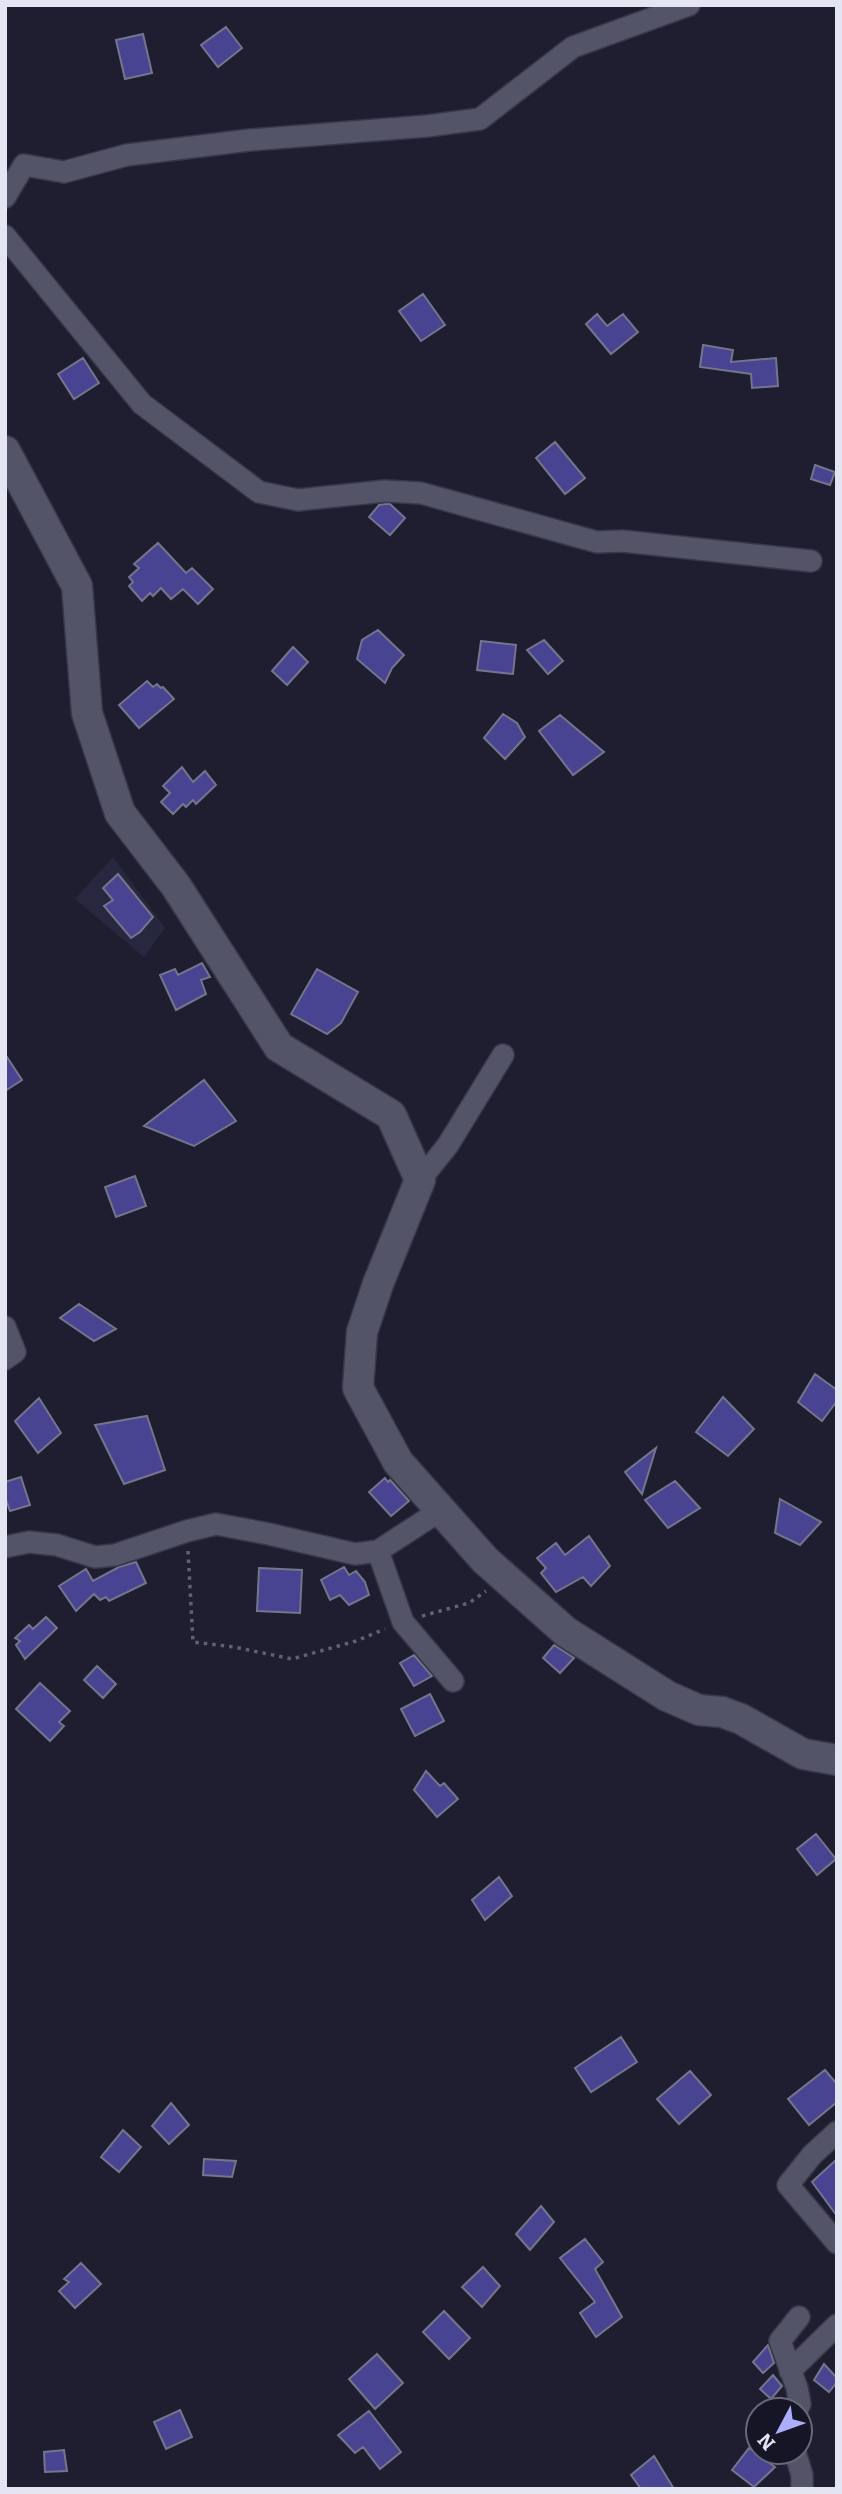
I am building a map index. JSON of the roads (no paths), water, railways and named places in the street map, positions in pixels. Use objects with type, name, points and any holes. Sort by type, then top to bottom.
[{"type":"main road","points":[[5,451],[77,586],[88,713],[120,813],[176,886],[279,1047],[391,1115],[420,1180],[378,1284],[362,1332],[358,1388],[398,1462],[485,1560],[566,1632],[667,1696],[698,1710],[722,1712],[741,1719],[803,1754],[837,1760]]},
{"type":"street","points":[[5,197],[24,165],[64,172],[141,153],[480,119],[573,47],[689,5]]},
{"type":"street","points":[[5,236],[142,404],[259,492],[298,500],[385,491],[421,493],[597,542],[622,541],[811,561]]},
{"type":"street","points":[[420,1180],[448,1144],[503,1055]]},
{"type":"street","points":[[5,1327],[15,1352],[5,1359]]},
{"type":"street","points":[[5,1547],[29,1542],[57,1545],[95,1558],[116,1555],[216,1524],[355,1554],[379,1551],[441,1510]]},
{"type":"street","points":[[379,1551],[403,1622],[453,1681]]},
{"type":"street","points":[[837,2132],[812,2155],[788,2186],[837,2243]]},
{"type":"street","points":[[798,2396],[780,2341],[799,2317]]},
{"type":"street","points":[[790,2371],[837,2325]]},
{"type":"street","points":[[799,2466],[803,2489]]}]
